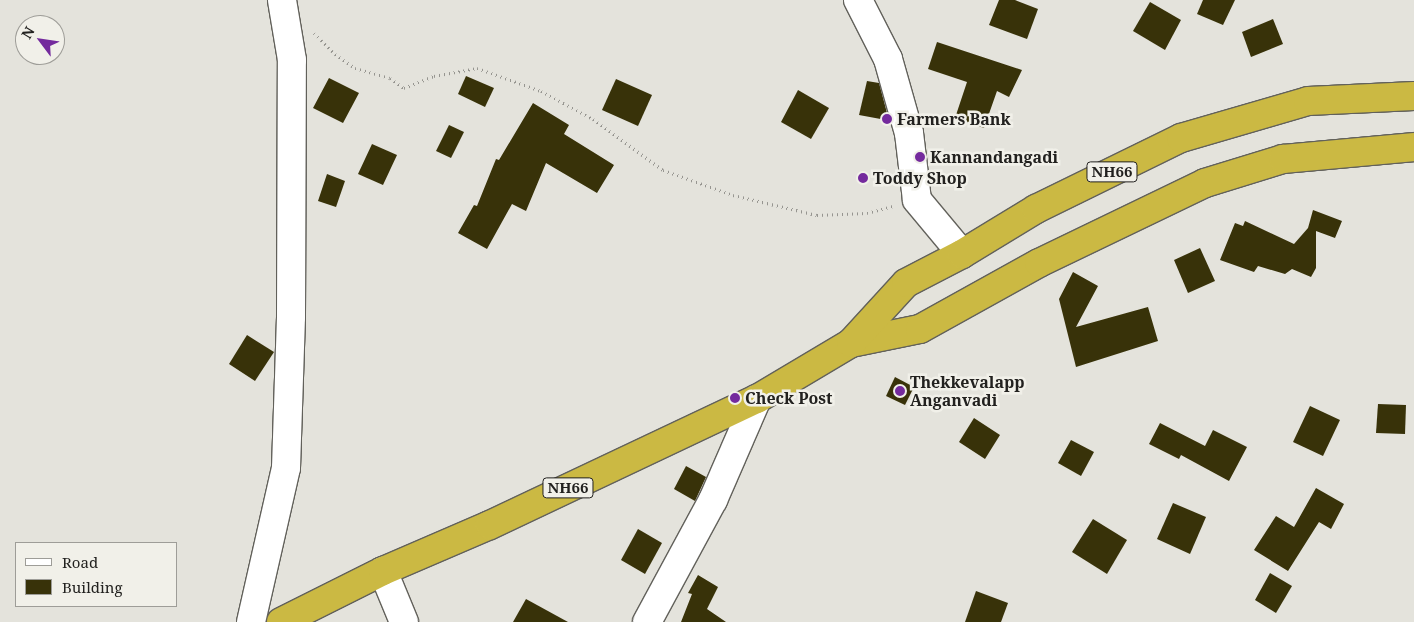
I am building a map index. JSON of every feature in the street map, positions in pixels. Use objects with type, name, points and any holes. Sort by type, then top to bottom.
[{"type":"highway","name":"NH66","points":[[280,622],[383,571],[490,525],[757,399],[851,343],[906,283],[962,254],[1036,209],[1181,138],[1308,101],[1414,96]]},
{"type":"highway","name":"NH66","points":[[851,343],[920,329],[1039,263],[1205,183],[1283,159],[1414,147]]},
{"type":"street","points":[[858,0],[888,59],[909,133],[917,200],[962,254]]},
{"type":"street","points":[[251,622],[286,468],[291,317],[292,60],[283,7]]},
{"type":"street","points":[[647,622],[713,500],[757,399]]},
{"type":"street","points":[[383,571],[404,622]]},
{"type":"path","points":[[283,7],[301,21],[335,54],[355,68],[390,78],[404,88],[434,76],[477,68],[540,91],[593,119],[663,170],[733,195],[817,214],[867,213],[917,200]]},
{"type":"building","points":[[999,0],[1015,0],[1038,9],[1027,39],[989,25]]},
{"type":"building","points":[[1203,0],[1235,0],[1223,25],[1197,14]]},
{"type":"building","points":[[1150,2],[1181,20],[1165,50],[1133,31]]},
{"type":"building","points":[[1273,19],[1283,44],[1251,57],[1242,32]]},
{"type":"building","points":[[937,42],[1022,70],[1009,97],[997,91],[984,128],[955,118],[967,82],[928,69]]},
{"type":"building","points":[[466,76],[494,88],[485,107],[458,94]]},
{"type":"building","points":[[329,78],[359,93],[343,123],[313,108]]},
{"type":"building","points":[[616,79],[652,95],[638,126],[602,110]]},
{"type":"building","points":[[867,81],[879,83],[887,113],[886,120],[859,115]]},
{"type":"building","points":[[798,90],[829,108],[811,139],[781,122]]},
{"type":"building","points":[[533,103],[569,125],[564,134],[614,165],[597,193],[546,163],[526,211],[512,204],[487,249],[458,233],[474,205],[477,206],[496,159],[499,160]]},
{"type":"building","points":[[449,125],[464,132],[451,158],[436,151]]},
{"type":"building","points":[[372,144],[397,155],[383,185],[358,174]]},
{"type":"building","points":[[327,174],[345,181],[336,207],[318,201]]},
{"type":"building","points":[[1313,210],[1342,221],[1335,238],[1316,231],[1316,268],[1311,277],[1292,269],[1285,274],[1258,266],[1254,272],[1220,260],[1235,223],[1243,226],[1245,221],[1294,244],[1308,228]]},
{"type":"building","points":[[1200,248],[1215,281],[1188,293],[1174,260]]},
{"type":"building","points":[[1073,272],[1098,286],[1076,327],[1148,307],[1158,341],[1076,367],[1059,299]]},
{"type":"building","points":[[247,335],[274,352],[255,381],[229,364]]},
{"type":"building","name":"Thekkevalapp Anganvadi","points":[[895,377],[914,387],[905,405],[886,396]]},
{"type":"building","points":[[1378,404],[1406,405],[1405,434],[1376,433]]},
{"type":"building","points":[[1310,406],[1340,420],[1323,456],[1293,442]]},
{"type":"building","points":[[974,418],[1000,435],[985,459],[959,442]]},
{"type":"building","points":[[1160,423],[1205,446],[1213,430],[1247,447],[1229,481],[1181,455],[1179,459],[1149,444]]},
{"type":"building","points":[[1071,440],[1094,452],[1081,476],[1058,463]]},
{"type":"building","points":[[686,466],[706,477],[695,501],[674,489]]},
{"type":"building","points":[[1316,488],[1344,504],[1331,529],[1319,522],[1288,571],[1254,550],[1276,516],[1294,527]]},
{"type":"building","points":[[1173,503],[1206,517],[1190,554],[1157,539]]},
{"type":"building","points":[[1093,519],[1127,540],[1107,574],[1072,552]]},
{"type":"building","points":[[638,529],[662,543],[645,574],[621,560]]},
{"type":"building","points":[[1270,573],[1292,586],[1276,613],[1255,600]]},
{"type":"building","points":[[698,575],[718,587],[707,609],[726,622],[681,622],[692,594],[688,593]]},
{"type":"building","points":[[976,591],[1008,603],[1001,622],[965,622]]},
{"type":"building","points":[[526,599],[568,622],[513,622]]},
{"type":"place","name":"Farmers Bank","points":[[887,119]]},
{"type":"place","name":"Kannandangadi","points":[[920,157]]},
{"type":"place","name":"Toddy Shop","points":[[863,178]]},
{"type":"place","name":"Thekkevalapp Anganvadi","points":[[900,391]]},
{"type":"place","name":"Check Post","points":[[735,398]]}]
